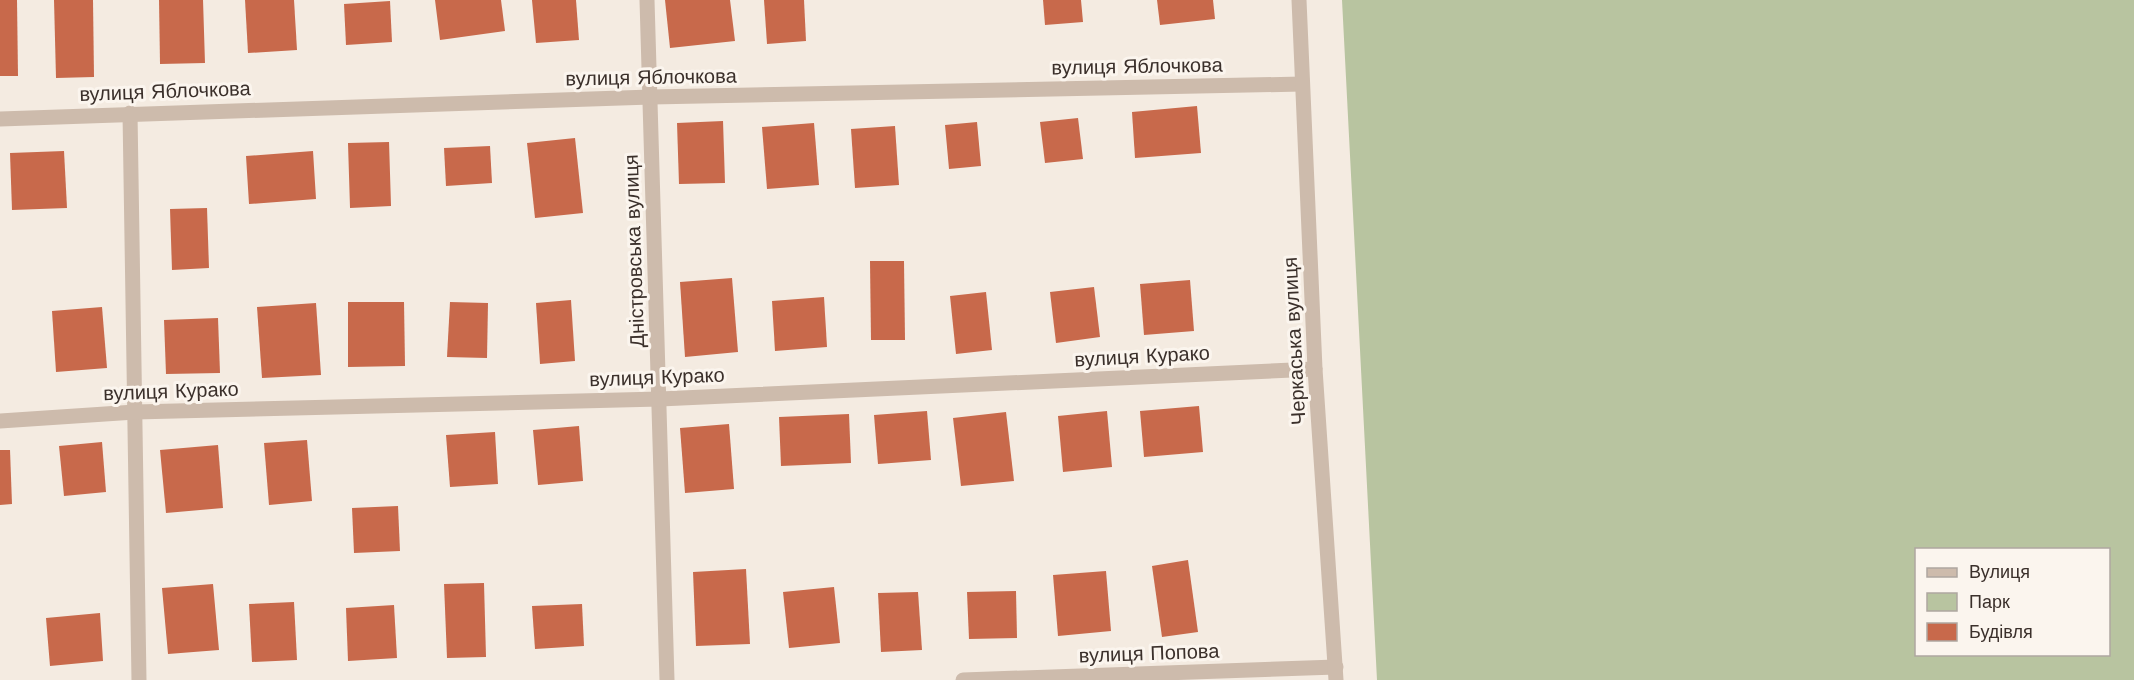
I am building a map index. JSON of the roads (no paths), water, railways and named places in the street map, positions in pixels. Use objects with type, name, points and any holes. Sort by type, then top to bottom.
[{"type":"street","name":"Дністровська вулиця","points":[[647,0],[667,680]]},
{"type":"street","name":"Черкаська вулиця","points":[[1299,0],[1315,369],[1336,674]]},
{"type":"street","name":"вулиця Яблочкова","points":[[0,119],[651,97],[1302,84]]},
{"type":"street","points":[[130,113],[139,680]]},
{"type":"street","name":"вулиця Курако","points":[[0,421],[135,412],[660,399],[1315,369]]},
{"type":"street","name":"вулиця Попова","points":[[963,680],[1336,674]]}]
